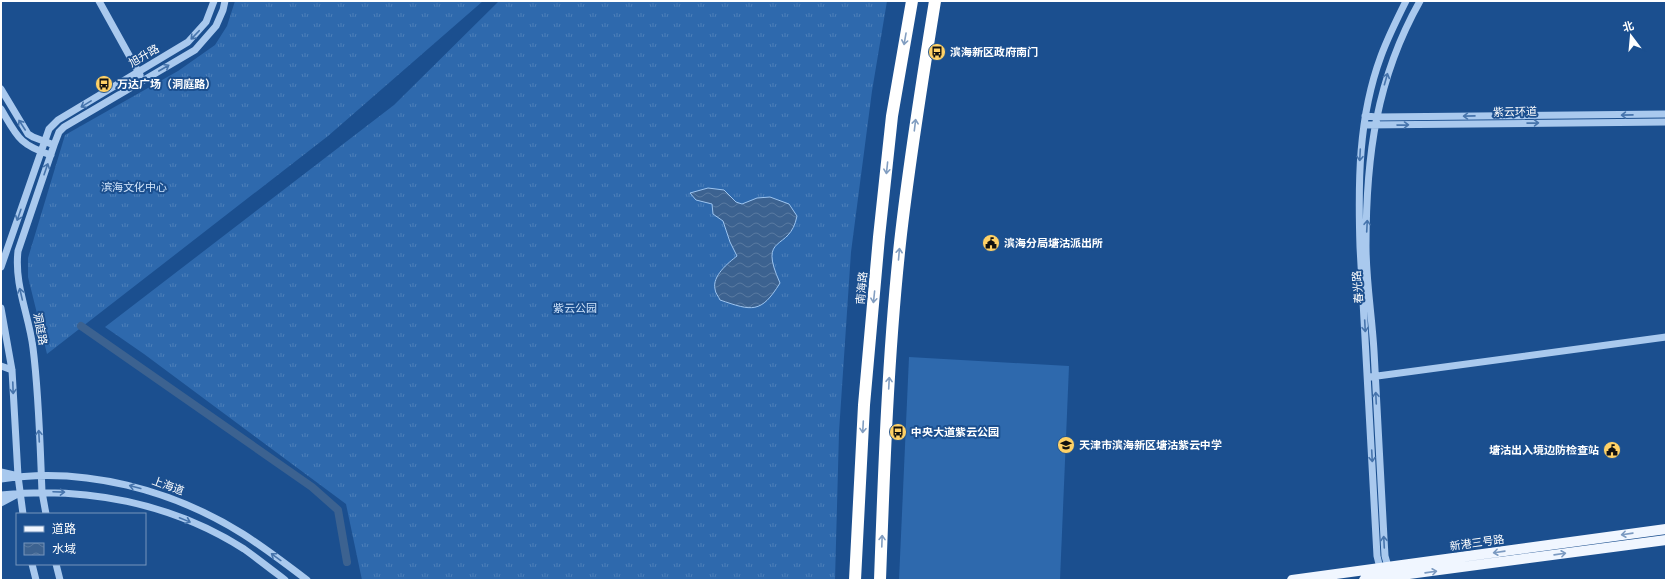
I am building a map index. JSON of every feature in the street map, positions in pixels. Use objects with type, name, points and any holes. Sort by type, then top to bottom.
[{"type":"highway","name":"南海路","points":[[855,580],[864,405],[879,237],[892,116],[912,1]]},
{"type":"highway","points":[[880,580],[889,393],[900,243],[916,116],[935,1]]},
{"type":"main road","name":"新港三号路","points":[[1364,580],[1386,575],[1666,529]]},
{"type":"main road","name":"新港三号路","points":[[1292,580],[1386,575],[1666,540]]},
{"type":"street","points":[[99,1],[144,80]]},
{"type":"street","name":"旭升路","points":[[40,152],[49,129],[58,120],[173,52],[194,36],[206,22],[214,1]]},
{"type":"street","name":"旭升路","points":[[54,145],[64,127],[188,55],[201,45],[216,26],[225,1]]},
{"type":"street","name":"春光路","points":[[1386,575],[1359,209],[1360,150],[1365,116],[1373,81],[1381,56],[1406,1]]},
{"type":"street","name":"春光路","points":[[1371,377],[1366,246],[1370,150],[1393,57],[1406,26],[1420,1]]},
{"type":"street","points":[[1,89],[28,134],[43,142],[54,145]]},
{"type":"street","points":[[1,109],[20,141],[40,152],[51,155]]},
{"type":"street","name":"紫云环道","points":[[1365,116],[1666,114]]},
{"type":"street","name":"紫云环道","points":[[1364,125],[1666,122]]},
{"type":"street","name":"洞庭路","points":[[46,513],[42,492],[33,346],[17,275],[17,263],[18,251],[54,145]]},
{"type":"street","points":[[1,267],[40,152]]},
{"type":"street","points":[[1,308],[12,370],[18,476],[23,513]]},
{"type":"street","points":[[1371,377],[1666,337]]},
{"type":"street","points":[[1,366],[12,370]]},
{"type":"street","points":[[1,472],[18,476]]},
{"type":"street","name":"上海道","points":[[1,479],[18,476],[42,475],[75,477],[118,483],[152,492],[185,504],[221,521],[243,534],[307,580]]},
{"type":"street","points":[[1,495],[42,492],[66,493],[132,502],[162,511],[202,527],[224,538],[243,549],[286,580]]},
{"type":"street","points":[[1,503],[20,493]]},
{"type":"street","points":[[32,565],[36,580]]},
{"type":"street","points":[[56,565],[60,580]]},
{"type":"green space","name":"滨海文化中心","points":[[235,1],[483,1],[328,136],[47,354],[28,277],[28,258],[65,135],[178,71],[215,45],[227,26]]},
{"type":"green space","name":"紫云公园","points":[[499,1],[887,1],[872,91],[851,252],[839,432],[835,580],[362,580],[346,504],[144,354],[105,327],[394,105]]},
{"type":"green space","points":[[909,357],[1069,366],[1060,580],[899,580]]},
{"type":"water","points":[[708,188],[724,190],[736,202],[742,204],[757,198],[770,197],[789,204],[797,216],[788,235],[773,249],[772,256],[774,267],[780,283],[767,300],[761,305],[748,308],[740,306],[720,300],[716,292],[715,284],[718,275],[725,266],[737,256],[730,242],[723,221],[713,214],[712,204],[696,200],[690,193]]},
{"type":"waterway","points":[[81,326],[312,487],[338,510],[347,562]]},
{"type":"place","name":"滨海新区政府南门","points":[[937,52]]},
{"type":"place","name":"万达广场（洞庭路）","points":[[104,84]]},
{"type":"place","name":"滨海分局塘沽派出所","points":[[991,243]]},
{"type":"place","name":"中央大道紫云公园","points":[[898,432]]},
{"type":"place","name":"天津市滨海新区塘沽紫云中学","points":[[1066,445]]},
{"type":"place","name":"塘沽出入境边防检查站","points":[[1612,450]]}]
